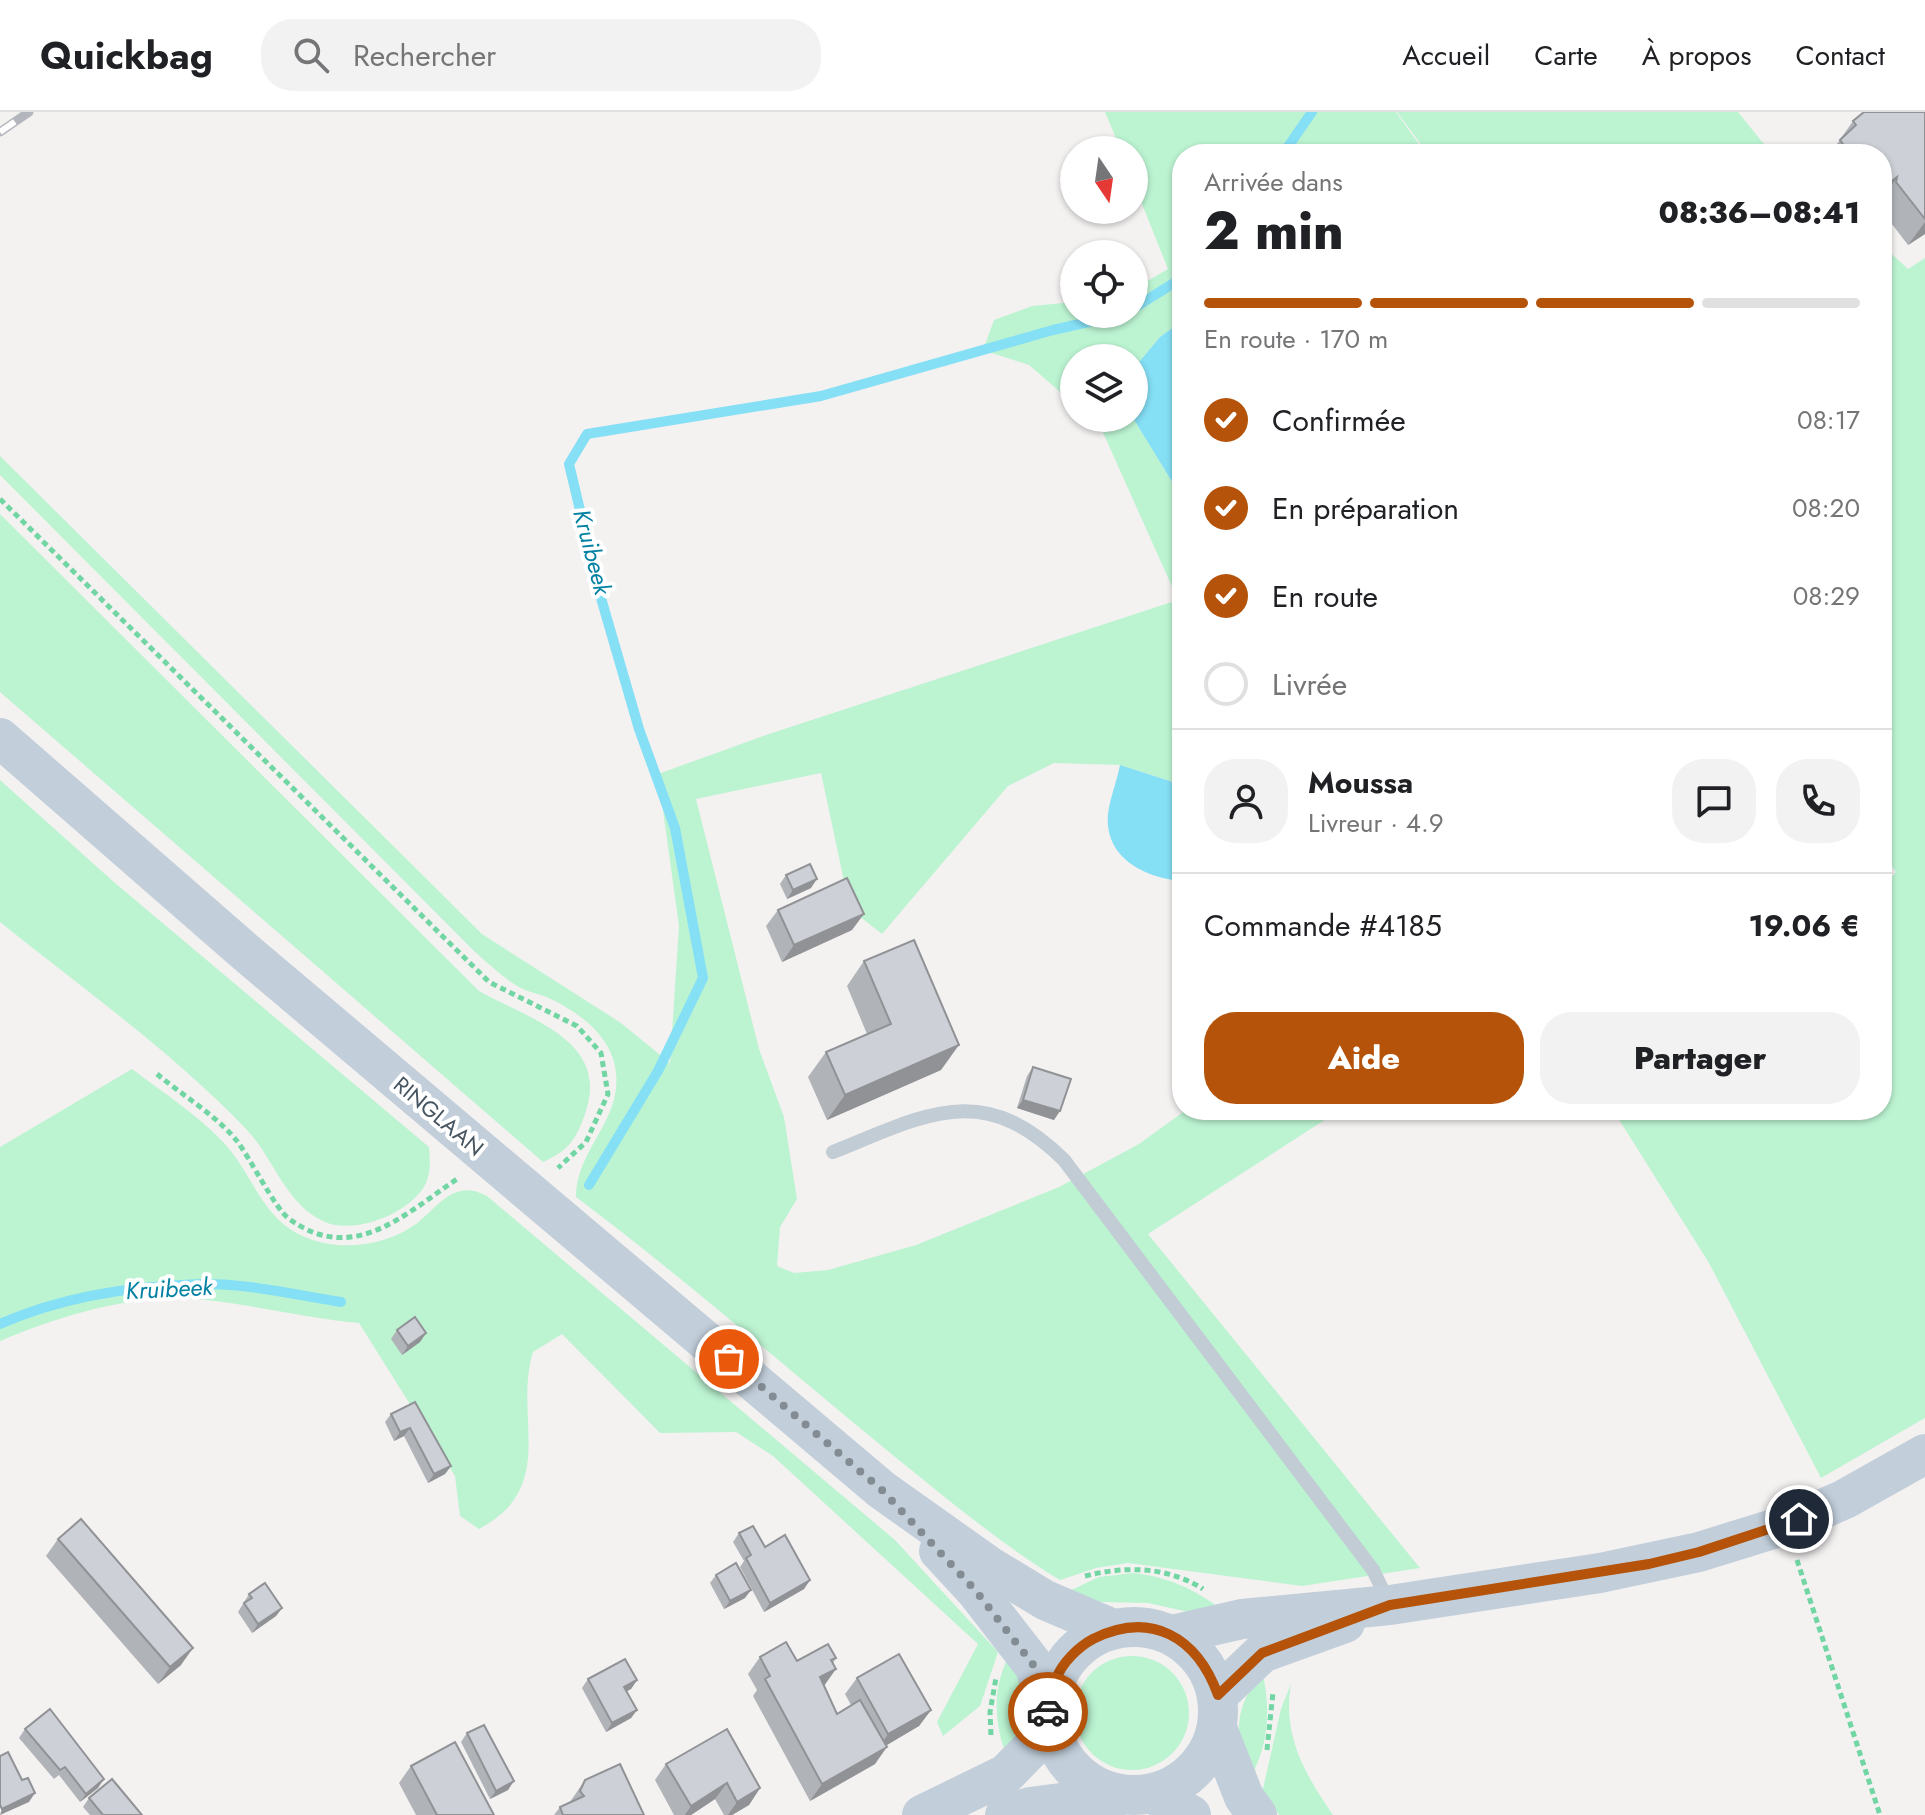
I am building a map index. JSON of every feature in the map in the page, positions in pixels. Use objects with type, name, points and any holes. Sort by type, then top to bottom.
[{"type":"main road","name":"RINGLAAN","points":[[0,738],[882,1490],[1034,1593],[1113,1629]]},
{"type":"main road","points":[[1172,1635],[1242,1619],[1390,1605],[1649,1564],[1792,1522],[1845,1499],[1925,1454]]},
{"type":"main road","name":"RINGLAAN","points":[[882,1490],[1011,1635],[1035,1667],[1060,1753],[1076,1773],[1097,1788],[1137,1795],[1191,1815]]},
{"type":"main road","points":[[1005,1815],[1030,1807],[1137,1795],[1182,1781],[1205,1758],[1217,1712],[1262,1653],[1390,1605]]},
{"type":"main road","name":"RINGLAAN","points":[[1050,1722],[1056,1678],[1079,1647],[1113,1629],[1143,1627],[1172,1635]]},
{"type":"main road","points":[[1172,1635],[1193,1650],[1209,1671],[1217,1712],[1244,1797],[1257,1815]]},
{"type":"main road","points":[[922,1815],[1006,1774],[1050,1722]]},
{"type":"lane","points":[[833,1152],[937,1113],[976,1110],[1004,1115],[1036,1133],[1064,1160],[1373,1570],[1390,1605]]},
{"type":"path","points":[[0,499],[489,982],[577,1026],[601,1053],[608,1094],[586,1142],[530,1193]]},
{"type":"path","points":[[157,1074],[234,1138],[286,1217],[328,1237],[355,1239],[397,1222],[489,1158]]},
{"type":"path","points":[[1792,1522],[1880,1815]]},
{"type":"green space","points":[[1105,112],[1396,112],[1419,144],[1172,144],[1172,328],[1148,351],[1148,344],[1060,344],[1060,392],[1029,365],[983,350],[994,320],[1032,306],[1060,303],[1060,328],[1148,328],[1148,281],[1168,269],[1148,219],[1148,136],[1115,136]]},
{"type":"green space","points":[[1397,112],[1738,112],[1764,144],[1421,144]]},
{"type":"green space","points":[[1892,254],[1908,269],[1925,258],[1925,1418],[1821,1478],[1709,1263],[1619,1120],[1892,1120],[1892,876],[1896,872],[1892,867]]},
{"type":"green space","points":[[1103,432],[1142,432],[1172,482],[1172,587]]},
{"type":"green space","points":[[0,456],[482,934],[621,1023],[670,1063],[679,926],[658,774],[769,734],[1172,602],[1172,782],[1120,765],[1054,763],[1008,786],[882,934],[850,909],[821,773],[696,799],[759,1049],[784,1117],[797,1199],[780,1227],[777,1266],[794,1273],[828,1270],[916,1245],[1059,1187],[1139,1144],[1172,1120],[1325,1120],[1148,1234],[1420,1568],[1302,1586],[1128,1563],[1096,1568],[1060,1580],[973,1519],[576,1197],[580,1172],[612,1106],[616,1088],[612,1056],[595,1029],[568,1008],[519,987],[475,952],[0,475]]},
{"type":"green space","points":[[0,514],[479,991],[542,1023],[577,1051],[587,1068],[590,1089],[582,1123],[565,1149],[543,1162],[0,692]]},
{"type":"green space","points":[[0,780],[115,883],[429,1147],[426,1183],[409,1204],[382,1219],[351,1226],[325,1222],[311,1214],[290,1193],[257,1142],[219,1102],[159,1048],[0,922]]},
{"type":"green space","points":[[132,1069],[191,1113],[223,1142],[278,1219],[290,1229],[318,1242],[347,1245],[377,1242],[416,1224],[456,1192],[475,1191],[487,1196],[895,1540],[998,1652],[980,1706],[943,1736],[937,1722],[978,1644],[773,1456],[736,1432],[660,1433],[562,1334],[533,1352],[528,1377],[526,1472],[518,1493],[503,1512],[479,1529],[460,1516],[455,1476],[359,1323],[217,1301],[172,1298],[96,1309],[46,1323],[0,1341],[0,1147]]},
{"type":"green space","points":[[1133,1573],[1180,1585],[1222,1610],[1193,1613],[1148,1603],[1101,1602],[1065,1593],[1099,1577]]},
{"type":"green space","points":[[1012,1651],[1024,1705],[1020,1729],[1007,1757],[999,1730],[997,1703],[1001,1676]]},
{"type":"green space","points":[[1132,1656],[1154,1661],[1172,1673],[1184,1691],[1189,1713],[1184,1735],[1172,1753],[1154,1765],[1132,1770],[1110,1765],[1092,1753],[1080,1735],[1075,1713],[1080,1691],[1092,1673],[1110,1661]]},
{"type":"green space","points":[[1262,1671],[1267,1699],[1265,1739],[1250,1778],[1241,1748],[1239,1723],[1246,1698]]},
{"type":"green space","points":[[1291,1684],[1290,1721],[1298,1754],[1313,1785],[1333,1815],[1279,1815],[1262,1793],[1281,1709]]},
{"type":"water","points":[[1172,328],[1172,482],[1142,432],[1148,432],[1148,351]]},
{"type":"water","points":[[1120,765],[1172,782],[1172,880],[1141,870],[1120,854],[1109,829],[1110,802]]},
{"type":"building","points":[[1864,112],[1925,112],[1925,219],[1896,182],[1897,177],[1892,181],[1892,144],[1843,144],[1840,140],[1856,125],[1853,121]]},
{"type":"building","points":[[810,864],[817,879],[793,890],[786,875]]},
{"type":"building","points":[[847,878],[864,914],[794,945],[778,910]]},
{"type":"building","points":[[914,940],[959,1045],[845,1095],[826,1052],[891,1024],[864,961]]},
{"type":"building","points":[[1033,1067],[1071,1079],[1060,1111],[1023,1100]]},
{"type":"building","points":[[415,1317],[426,1333],[408,1346],[397,1330]]},
{"type":"building","points":[[415,1402],[451,1466],[434,1474],[410,1428],[400,1432],[391,1414]]},
{"type":"building","points":[[81,1519],[193,1648],[170,1667],[58,1539]]},
{"type":"building","points":[[753,1526],[765,1547],[785,1535],[810,1580],[770,1603],[746,1558],[751,1555],[739,1533]]},
{"type":"building","points":[[736,1563],[751,1590],[730,1601],[716,1575]]},
{"type":"building","points":[[265,1583],[282,1608],[258,1624],[244,1603],[252,1598],[249,1594]]},
{"type":"building","points":[[786,1642],[797,1661],[828,1644],[836,1658],[831,1660],[836,1669],[820,1677],[837,1714],[860,1700],[887,1747],[822,1784],[765,1679],[770,1676],[760,1657]]},
{"type":"building","points":[[899,1654],[931,1710],[888,1734],[857,1678]]},
{"type":"building","points":[[625,1659],[637,1680],[624,1687],[637,1710],[612,1723],[588,1679]]},
{"type":"building","points":[[50,1709],[104,1779],[86,1794],[65,1767],[60,1770],[25,1729]]},
{"type":"building","points":[[484,1725],[514,1781],[496,1791],[467,1733]]},
{"type":"building","points":[[727,1729],[760,1788],[737,1802],[727,1783],[691,1806],[666,1764]]},
{"type":"building","points":[[455,1742],[494,1815],[437,1815],[411,1766]]},
{"type":"building","points":[[8,1752],[22,1780],[28,1778],[35,1793],[2,1809],[0,1756]]},
{"type":"building","points":[[620,1764],[644,1815],[563,1815],[560,1807],[584,1796],[580,1791],[585,1780]]},
{"type":"building","points":[[112,1779],[142,1815],[103,1815],[89,1798]]},
{"type":"waterway","name":"Kruibeek","points":[[1290,144],[1312,112]]},
{"type":"waterway","name":"Kruibeek","points":[[1148,299],[1172,284]]},
{"type":"waterway","name":"Kruibeek","points":[[589,1185],[658,1071],[703,978],[675,828],[639,729],[601,598],[569,464],[587,434],[821,396],[1062,328]]},
{"type":"waterway","name":"Kruibeek","points":[[0,1324],[72,1300],[123,1290],[175,1285],[235,1285],[341,1302]]},
{"type":"railway","points":[[0,132],[29,112]]},
{"type":"way so far","points":[[729,1359],[882,1490],[976,1591],[1035,1667],[1048,1712]]},
{"type":"route","points":[[1048,1712],[1049,1716],[1056,1678],[1079,1647],[1113,1629],[1143,1627],[1172,1635],[1193,1650],[1209,1671],[1218,1695],[1262,1653],[1390,1605],[1649,1564],[1699,1552],[1799,1519]]}]
